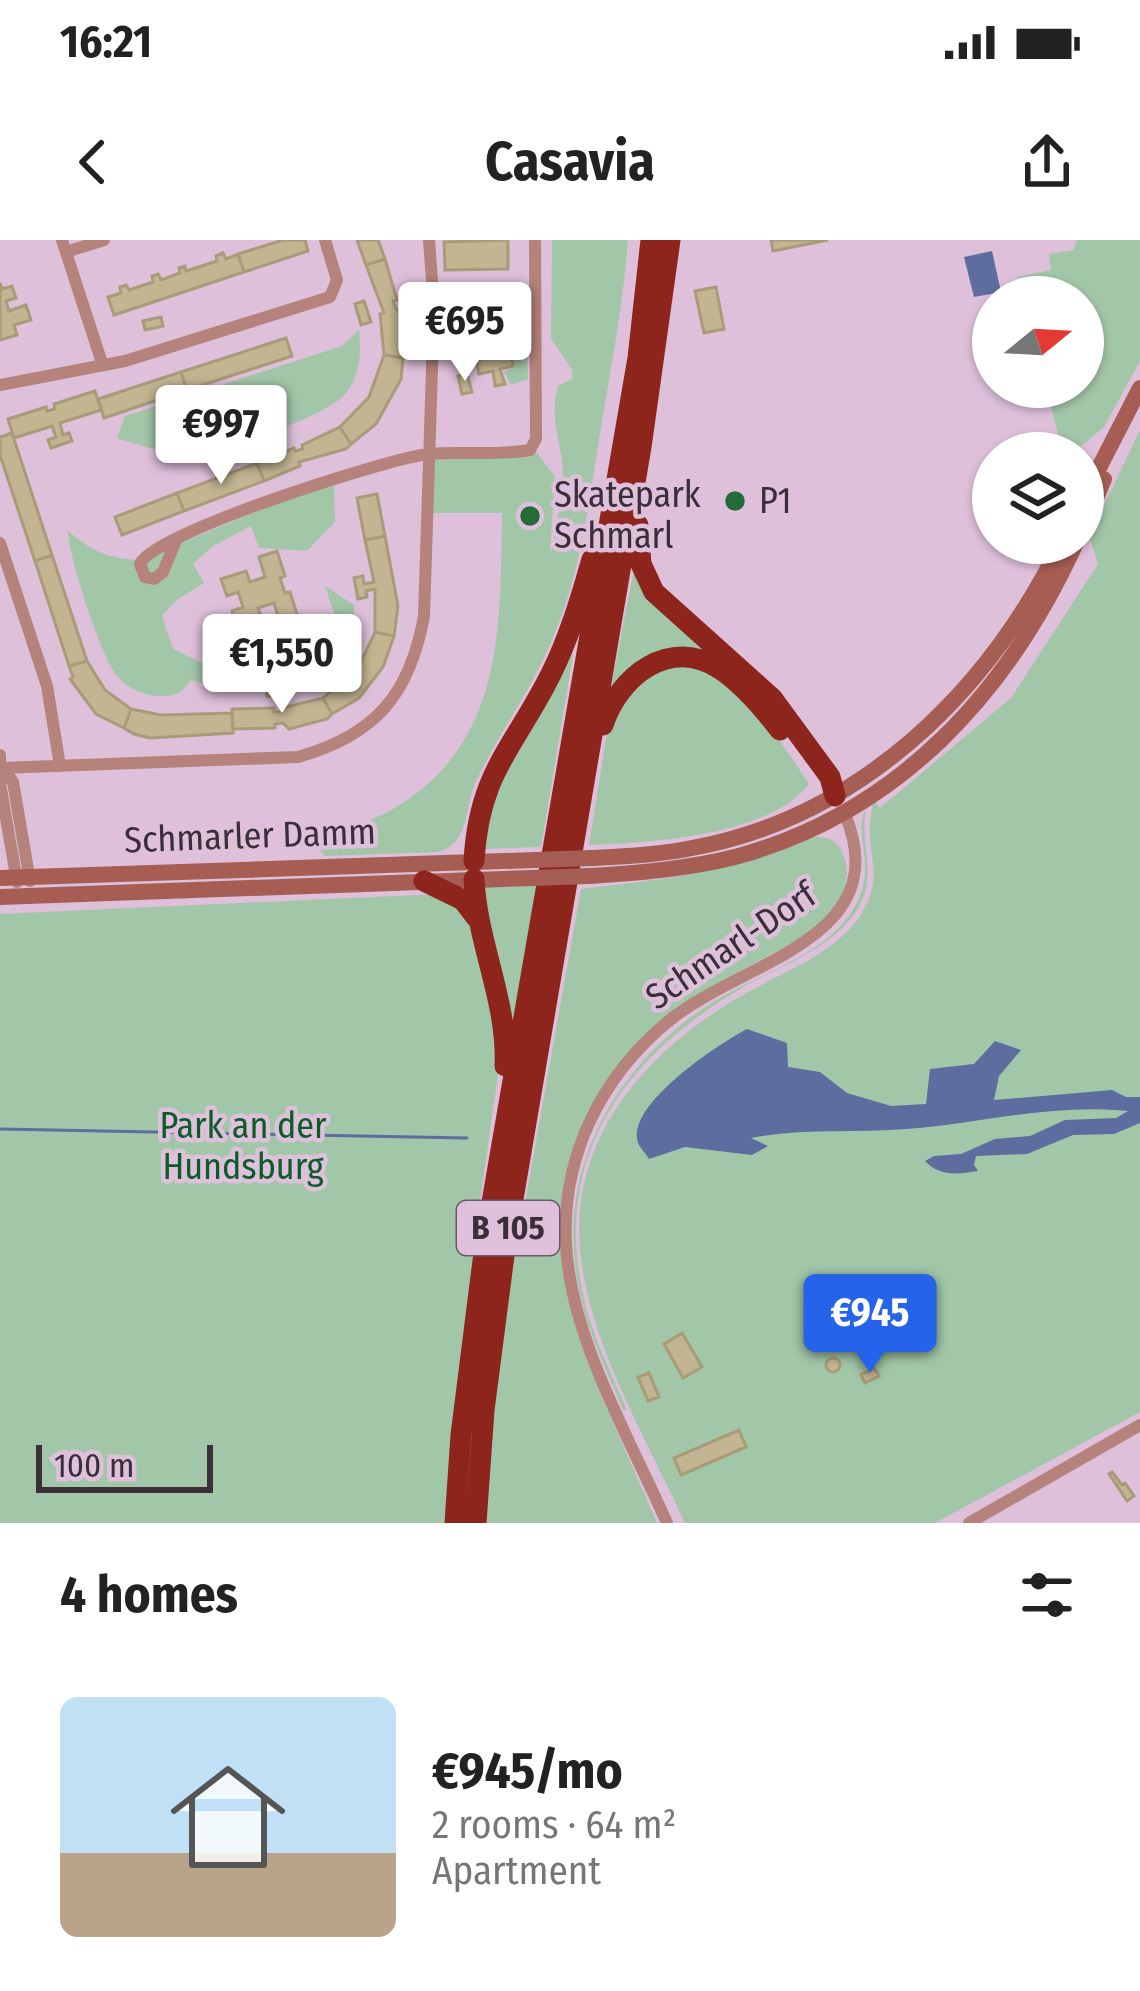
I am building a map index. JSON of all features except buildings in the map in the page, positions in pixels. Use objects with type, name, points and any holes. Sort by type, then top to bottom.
[{"type":"highway","name":"B 105","points":[[455,1523],[469,1359],[500,1156],[638,358],[651,240]]},
{"type":"highway","name":"B 105","points":[[476,1523],[484,1410],[506,1240],[641,448],[670,240]]},
{"type":"highway","points":[[641,448],[646,471],[637,538],[649,583],[668,608],[726,653],[772,698],[830,777],[840,804]]},
{"type":"highway","points":[[500,1156],[496,1127],[504,1074],[504,1027],[478,922],[476,822],[484,793],[553,671],[598,540],[610,521]]},
{"type":"highway","points":[[583,787],[595,767],[613,700],[638,671],[674,657],[704,660],[731,677],[771,719],[817,784],[840,804]]},
{"type":"highway","points":[[424,881],[463,900],[478,922]]},
{"type":"street","points":[[102,363],[64,246],[104,240]]},
{"type":"street","points":[[0,385],[125,361],[330,297],[338,280],[326,240]]},
{"type":"street","points":[[1,764],[298,757],[363,730],[402,686],[420,643],[425,598],[434,307],[429,240]]},
{"type":"street","points":[[177,538],[358,470],[428,454],[525,452],[534,447],[535,240]]},
{"type":"street","points":[[1104,459],[1140,388]]},
{"type":"street","points":[[1104,475],[1127,416]]},
{"type":"street","points":[[0,543],[47,686],[60,766]]},
{"type":"street","points":[[474,870],[678,868],[778,843],[840,804],[962,695],[1027,608],[1050,564]]},
{"type":"street","points":[[840,804],[865,801],[923,756],[997,682],[1045,608],[1066,564]]},
{"type":"street","points":[[1,764],[13,782],[16,886]]},
{"type":"street","name":"Schmarl-Dorf","points":[[668,1523],[593,1353],[573,1292],[566,1224],[578,1149],[614,1078],[650,1037],[692,1004],[811,938],[840,912],[855,886],[859,860],[840,804]]},
{"type":"street","points":[[474,870],[502,861],[534,869]]},
{"type":"street","name":"Schmarler Damm","points":[[16,886],[424,881],[474,870]]},
{"type":"street","name":"Schmarler Damm","points":[[16,886],[474,870]]},
{"type":"street","points":[[968,1523],[1140,1425]]},
{"type":"green space","points":[[552,240],[628,240],[587,517],[561,617],[534,677],[477,779],[456,841],[437,852],[324,856],[317,845],[323,834],[385,813],[430,782],[457,751],[489,679],[500,598],[502,513],[432,513],[434,459],[535,450],[555,477],[550,555],[562,481],[556,396],[558,386],[572,379],[572,370],[551,338]]},
{"type":"green space","points":[[1077,240],[1140,240],[1140,361],[1098,432],[1058,432],[1051,408],[1104,408],[1104,276],[1022,276],[1051,270],[1049,254],[1073,250]]},
{"type":"green space","points":[[359,330],[355,378],[346,393],[318,413],[249,439],[190,452],[117,438],[125,416],[342,346]]},
{"type":"green space","points":[[523,338],[528,379],[511,385],[504,372],[515,367],[509,343]]},
{"type":"green space","points":[[1140,430],[1140,1412],[935,1523],[685,1523],[623,1394],[587,1293],[580,1214],[587,1172],[602,1134],[623,1099],[681,1038],[715,1012],[813,958],[853,925],[873,887],[872,805],[875,802],[880,808],[1011,698],[1098,564],[1104,564],[1104,506]]},
{"type":"green space","points":[[334,479],[335,522],[307,551],[259,548],[251,526],[213,546],[193,564],[204,583],[162,616],[173,649],[208,666],[289,666],[319,653],[338,625],[325,586],[354,605],[347,644],[328,668],[279,682],[224,685],[191,680],[178,693],[165,696],[136,690],[117,676],[86,605],[68,531],[101,553],[140,560]]},
{"type":"green space","points":[[635,565],[661,608],[758,691],[781,721],[731,671],[703,656],[673,651],[643,660],[611,686]]},
{"type":"green space","points":[[569,653],[573,655],[541,847],[482,849],[487,801]]},
{"type":"green space","points":[[682,665],[703,671],[739,695],[809,784],[791,801],[738,826],[675,839],[589,845],[608,726],[643,675]]},
{"type":"green space","points":[[782,722],[823,776],[821,778]]},
{"type":"green space","points":[[866,809],[867,882],[848,922],[820,946],[740,989],[664,1045],[608,1113],[590,1152],[579,1195],[576,1240],[582,1290],[595,1336],[627,1410],[623,1410],[598,1351],[579,1289],[574,1245],[575,1203],[584,1163],[600,1125],[621,1089],[678,1028],[713,1002],[817,946],[845,921],[863,886],[862,819]]},
{"type":"green space","name":"Park an der Hundsburg","points":[[813,837],[833,841],[846,863],[842,896],[830,915],[809,934],[704,992],[646,1035],[606,1082],[574,1148],[563,1203],[563,1257],[573,1311],[611,1418],[657,1523],[0,1523],[0,914],[440,894],[471,918],[500,1061],[472,1257],[517,1248],[581,889],[726,867]]},
{"type":"green space","points":[[536,886],[511,1037],[484,887]]},
{"type":"water","points":[[992,251],[997,276],[972,276],[972,289],[964,257]]},
{"type":"water","points":[[747,1029],[787,1043],[788,1067],[820,1072],[847,1093],[891,1106],[926,1104],[930,1069],[974,1064],[995,1041],[1021,1050],[999,1076],[994,1100],[1112,1090],[1140,1097],[1140,1123],[1114,1134],[1073,1135],[1027,1154],[976,1156],[978,1171],[963,1173],[943,1172],[925,1161],[961,1154],[995,1139],[1030,1136],[1065,1120],[1116,1118],[1128,1111],[1072,1110],[907,1129],[790,1133],[751,1138],[768,1146],[752,1155],[685,1147],[649,1159],[638,1143],[638,1128],[646,1111],[678,1077]]},
{"type":"waterway","points":[[0,1129],[467,1138]]},
{"type":"place","name":"P1","points":[[735,501]]},
{"type":"place","name":"Skatepark Schmarl","points":[[530,516]]}]
